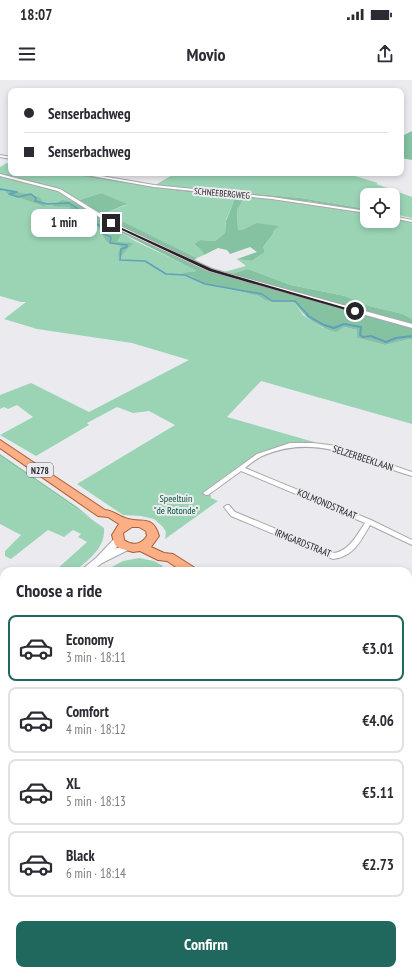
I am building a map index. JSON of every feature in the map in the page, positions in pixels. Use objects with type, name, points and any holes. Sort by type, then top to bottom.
[{"type":"main road","name":"N278","points":[[0,443],[102,513],[110,514],[128,524],[139,523],[148,526],[152,532],[151,540],[169,557],[184,567]]},
{"type":"main road","name":"N278","points":[[102,513],[104,518],[127,547],[141,547],[162,557],[169,557]]},
{"type":"main road","points":[[99,561],[128,524]]},
{"type":"main road","points":[[141,547],[151,540]]},
{"type":"main road","points":[[91,567],[99,561],[127,547]]},
{"type":"street","points":[[0,175],[58,190],[120,228],[209,270],[412,326]]},
{"type":"street","name":"SCHNEEBERGWEG","points":[[95,176],[154,186],[280,198],[360,211]]},
{"type":"street","points":[[400,218],[412,221]]},
{"type":"street","name":"SELZERBEEKLAAN","points":[[206,493],[259,456],[280,447],[313,445],[337,448],[412,474]]},
{"type":"street","name":"KOLMONDSTRAAT","points":[[241,469],[369,522],[412,543]]},
{"type":"street","name":"IRMGARDSTRAAT","points":[[227,507],[233,514],[333,556],[341,556],[347,552],[369,522]]},
{"type":"green space","points":[[412,131],[412,160],[404,159],[404,135]]},
{"type":"green space","name":"Speeltuin \"de Rotonde\"","points":[[8,163],[8,176],[88,176],[163,189],[235,198],[226,220],[225,233],[215,241],[200,240],[194,244],[204,255],[197,258],[108,214],[108,212],[126,205],[101,193],[73,202],[135,241],[198,271],[182,273],[193,277],[198,282],[260,296],[273,302],[295,303],[303,315],[323,328],[344,327],[357,330],[357,338],[385,345],[410,339],[412,340],[412,424],[261,381],[227,417],[314,442],[283,446],[258,455],[247,461],[210,487],[211,498],[218,501],[165,539],[166,532],[154,519],[141,516],[123,515],[77,484],[175,425],[149,411],[133,413],[117,407],[87,423],[89,425],[36,456],[0,435],[33,417],[17,405],[8,409],[4,407],[0,409],[0,395],[31,383],[89,412],[189,360],[132,343],[37,329],[4,319],[26,302],[0,296],[0,167]]},
{"type":"green space","points":[[82,176],[100,176],[155,185],[301,198],[360,208],[360,210],[307,201],[305,203],[245,197],[237,210],[238,230],[242,230],[256,223],[279,226],[273,231],[273,234],[263,247],[265,252],[252,261],[237,259],[257,252],[250,247],[230,254],[227,250],[218,248],[204,255],[194,244],[200,240],[215,241],[225,233],[226,221],[235,198],[163,189]]},
{"type":"green space","points":[[171,176],[355,176],[378,183],[376,184],[387,188],[360,188],[360,208],[301,198],[155,185]]},
{"type":"green space","points":[[0,188],[39,197],[46,207],[7,193],[5,190],[0,191]]},
{"type":"green space","points":[[101,193],[127,204],[108,212],[108,214],[197,258],[190,263],[225,276],[248,269],[291,285],[345,296],[369,306],[403,314],[412,319],[412,340],[410,339],[385,345],[357,338],[357,330],[344,327],[336,332],[318,325],[303,313],[295,303],[273,302],[259,296],[198,282],[193,277],[181,273],[197,271],[122,233],[117,242],[133,243],[119,258],[118,254],[121,246],[107,242],[96,224],[85,223],[72,213],[70,207],[52,206],[62,200],[73,202]]},
{"type":"green space","points":[[400,193],[412,197],[412,218],[400,215]]},
{"type":"green space","points":[[245,197],[305,203],[360,212],[360,228],[400,228],[400,220],[412,223],[412,319],[403,314],[369,306],[345,296],[291,285],[248,269],[229,275],[224,272],[246,266],[237,259],[252,261],[265,252],[263,247],[273,234],[256,223],[242,230],[238,230],[237,210]]},
{"type":"green space","points":[[0,454],[77,507],[93,520],[0,456]]},
{"type":"green space","points":[[0,456],[104,528],[104,535],[95,553],[80,567],[59,567],[87,542],[78,537],[81,534],[73,530],[64,537],[48,530],[11,559],[5,556],[5,551],[21,535],[0,524]]},
{"type":"green space","points":[[139,558],[154,561],[163,566],[112,567],[123,561]]},
{"type":"waterway","points":[[0,189],[17,192],[9,194],[18,197],[31,194],[36,198],[35,201],[47,204],[69,203],[78,209],[77,215],[86,217],[88,221],[102,227],[105,231],[101,233],[111,237],[110,243],[127,245],[127,247],[121,249],[120,260],[145,261],[166,274],[185,275],[205,284],[262,294],[272,301],[295,301],[308,315]]},
{"type":"waterway","points":[[307,314],[324,325],[334,328],[344,324],[361,327],[360,335],[363,337],[371,336],[386,342],[396,338],[412,336]]},
{"type":"route","points":[[111,223],[210,270],[355,311]]}]
